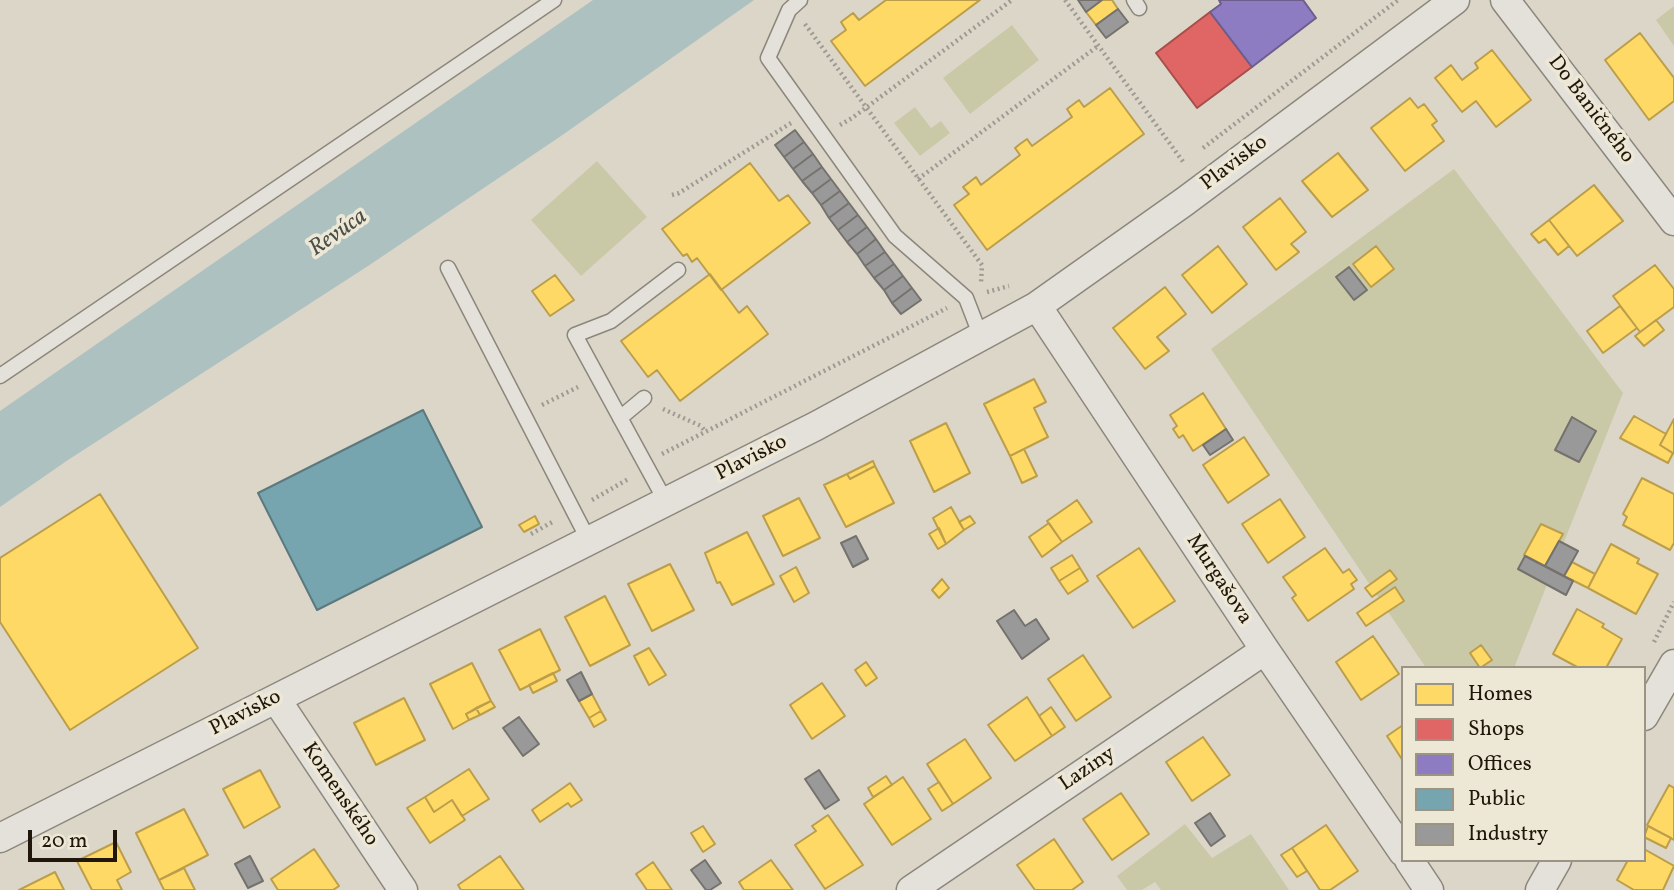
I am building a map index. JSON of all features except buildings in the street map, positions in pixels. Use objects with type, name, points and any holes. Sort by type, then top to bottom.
[{"type":"street","name":"Plavisko","points":[[0,838],[816,426],[1037,306],[1184,202],[1455,0]]},
{"type":"street","name":"Do Baničného","points":[[1505,0],[1674,221]]},
{"type":"street","name":"Murgašova","points":[[1037,306],[1265,650],[1401,849]]},
{"type":"street","name":"Laziny","points":[[911,890],[1265,650]]},
{"type":"street","points":[[1646,713],[1674,664]]},
{"type":"street","name":"Komenského","points":[[276,699],[403,890]]},
{"type":"street","points":[[1410,862],[1429,890]]},
{"type":"street","points":[[1540,890],[1557,862]]},
{"type":"lane","points":[[0,376],[554,0]]},
{"type":"lane","points":[[798,2],[789,10],[768,58],[895,236],[966,298],[981,337]]},
{"type":"lane","points":[[448,268],[589,541]]},
{"type":"lane","points":[[666,502],[575,335],[611,321],[678,270]]},
{"type":"lane","points":[[620,418],[644,398]]},
{"type":"path","points":[[821,134],[852,118],[1012,0]]},
{"type":"path","points":[[1065,0],[1184,163]]},
{"type":"path","points":[[1176,169],[1398,0]]},
{"type":"path","points":[[798,2],[802,19],[982,265],[979,294],[1012,285]]},
{"type":"path","points":[[918,179],[1098,47]]},
{"type":"path","points":[[672,195],[679,194],[806,113]]},
{"type":"path","points":[[530,535],[635,476],[654,458],[966,298]]},
{"type":"path","points":[[524,415],[598,377]]},
{"type":"path","points":[[644,398],[701,426],[705,431]]},
{"type":"path","points":[[1653,646],[1674,602]]},
{"type":"green space","points":[[1674,6],[1674,46],[1656,20]]},
{"type":"green space","points":[[1012,25],[1039,60],[970,114],[943,78]]},
{"type":"green space","points":[[915,107],[931,128],[941,121],[950,133],[920,156],[894,123]]},
{"type":"green space","points":[[597,161],[647,217],[581,276],[531,220]]},
{"type":"green space","points":[[1454,169],[1623,393],[1515,666],[1425,666],[1211,349]]},
{"type":"green space","points":[[1185,824],[1212,858],[1251,834],[1289,890],[1161,890],[1155,882],[1142,890],[1127,890],[1117,876]]},
{"type":"water","name":"Revúca","points":[[593,0],[754,0],[561,136],[368,266],[0,507],[0,411]]}]
